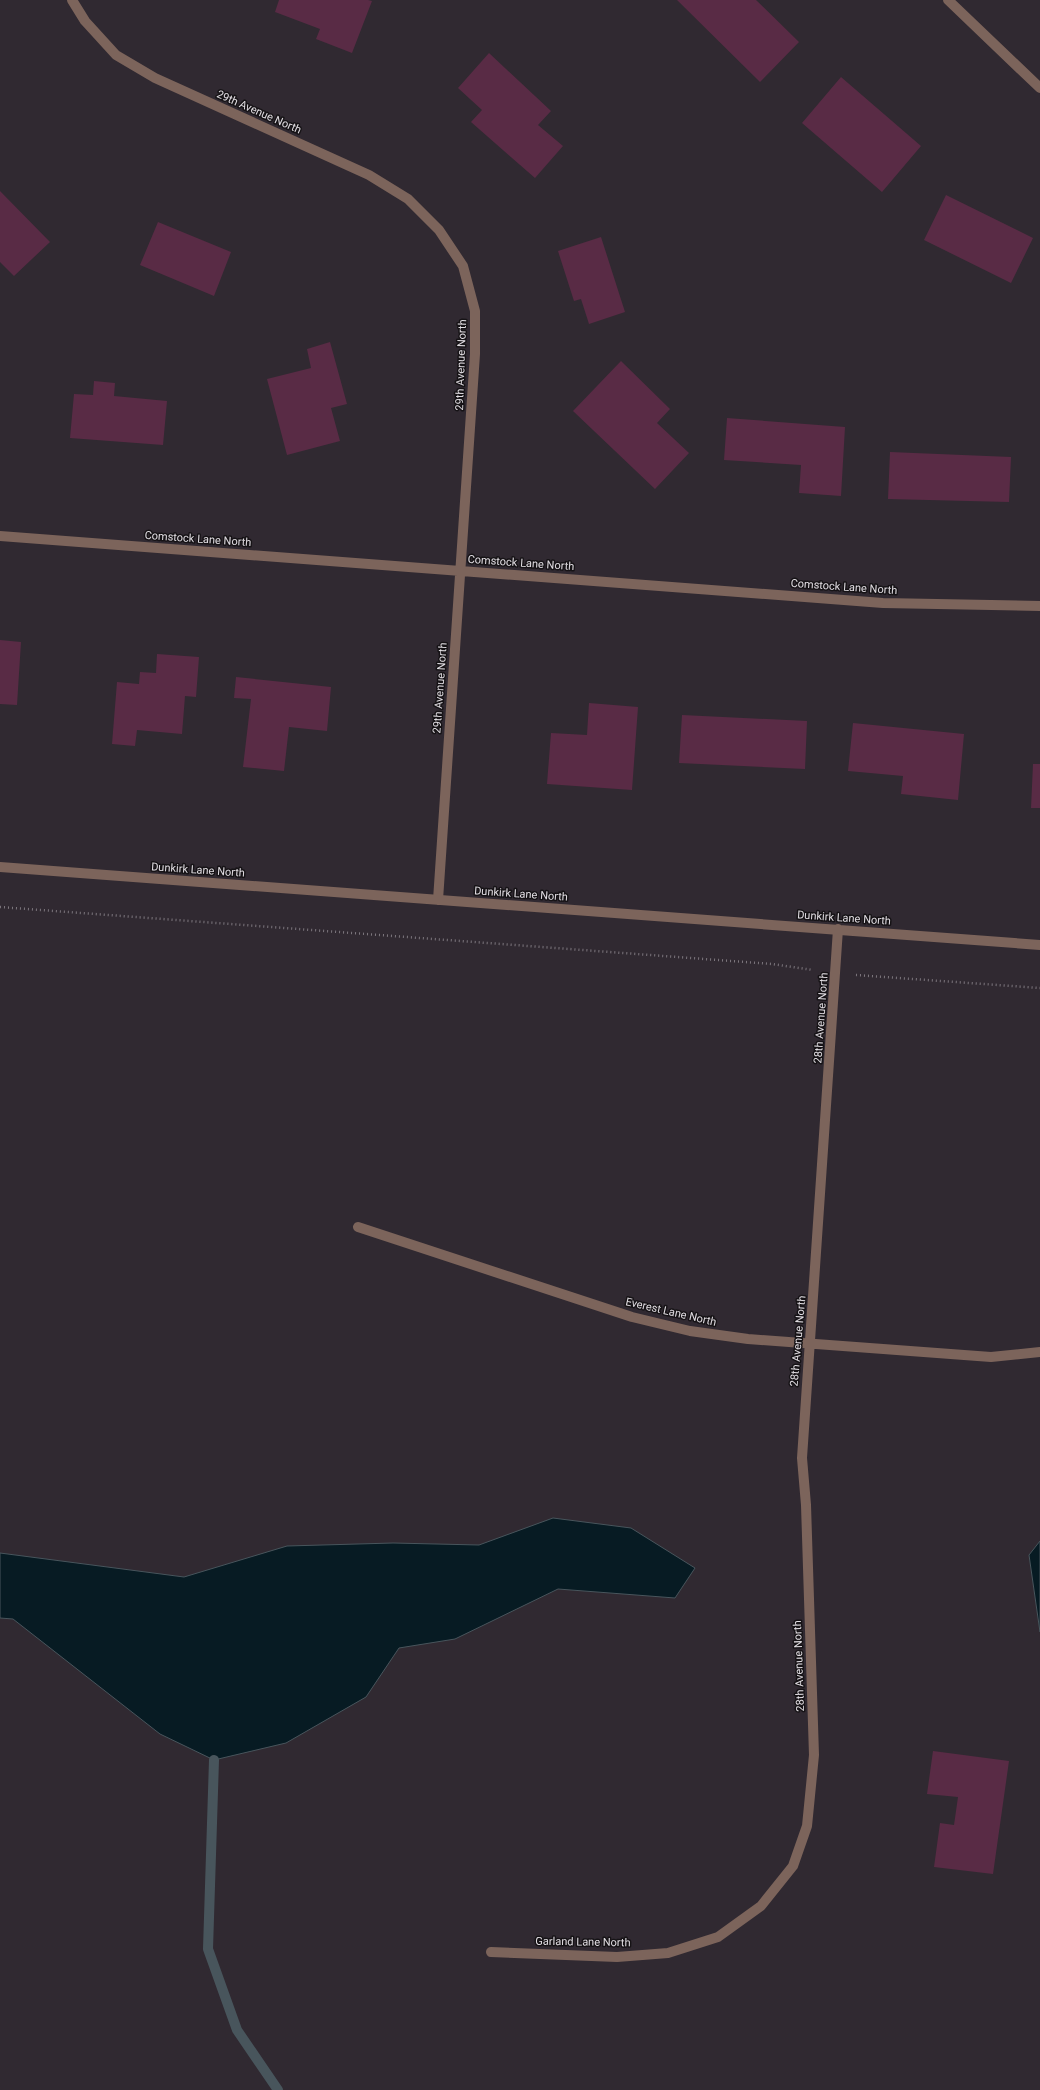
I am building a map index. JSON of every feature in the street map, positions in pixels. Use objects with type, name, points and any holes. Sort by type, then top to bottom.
[{"type":"street","name":"29th Avenue North","points":[[72,0],[85,21],[116,55],[154,78],[369,175],[408,199],[439,230],[463,266],[475,311],[475,354],[438,900]]},
{"type":"street","points":[[948,0],[1040,88]]},
{"type":"street","name":"Comstock Lane North","points":[[0,536],[883,602],[954,606],[1040,606]]},
{"type":"street","name":"Dunkirk Lane North","points":[[0,867],[1040,945]]},
{"type":"street","name":"28th Avenue North","points":[[814,1755],[806,1505],[802,1458],[838,929]]},
{"type":"street","name":"Everest Lane North","points":[[358,1227],[632,1317],[690,1330],[748,1339],[991,1357],[1040,1352]]},
{"type":"street","name":"Garland Lane North","points":[[491,1952],[617,1957],[668,1953],[718,1937],[761,1906],[793,1866],[807,1826],[814,1755]]},
{"type":"path","points":[[0,907],[772,964],[836,974],[1040,988]]},
{"type":"water","points":[[553,1518],[631,1528],[695,1568],[675,1598],[558,1589],[455,1639],[399,1648],[366,1697],[286,1743],[214,1760],[160,1734],[13,1619],[0,1618],[0,1553],[184,1577],[287,1546],[393,1543],[479,1545]]},
{"type":"water","points":[[1040,1541],[1040,1632],[1029,1555]]},
{"type":"building","points":[[279,0],[372,1],[352,53],[316,39],[320,29],[275,12]]},
{"type":"building","points":[[677,0],[756,0],[799,42],[760,82]]},
{"type":"building","points":[[489,53],[551,111],[538,125],[563,146],[535,178],[471,122],[482,110],[458,88]]},
{"type":"building","points":[[841,77],[921,146],[882,192],[802,123]]},
{"type":"building","points":[[0,191],[50,242],[14,276],[0,262]]},
{"type":"building","points":[[946,195],[1033,238],[1011,283],[924,240]]},
{"type":"building","points":[[158,222],[231,252],[214,296],[140,265]]},
{"type":"building","points":[[601,237],[625,312],[589,324],[581,299],[574,301],[558,251]]},
{"type":"building","points":[[330,342],[347,404],[331,408],[340,441],[287,455],[267,379],[311,368],[307,349]]},
{"type":"building","points":[[621,361],[670,409],[657,423],[689,453],[655,489],[573,411]]},
{"type":"building","points":[[94,381],[115,383],[114,396],[167,401],[163,445],[70,438],[74,394],[93,395]]},
{"type":"building","points":[[727,418],[845,427],[841,496],[799,493],[801,465],[724,460]]},
{"type":"building","points":[[890,452],[1011,457],[1009,502],[888,499]]},
{"type":"building","points":[[0,640],[21,642],[17,705],[0,704]]},
{"type":"building","points":[[157,654],[199,657],[196,697],[185,696],[182,734],[137,730],[135,746],[112,744],[117,682],[139,684],[140,672],[156,673]]},
{"type":"building","points":[[236,677],[331,687],[327,731],[289,727],[284,771],[243,767],[251,699],[234,698]]},
{"type":"building","points":[[589,703],[638,707],[632,790],[547,784],[551,733],[587,735]]},
{"type":"building","points":[[682,715],[807,721],[805,769],[679,763]]},
{"type":"building","points":[[853,723],[964,734],[958,800],[901,794],[903,776],[848,771]]},
{"type":"building","points":[[1033,764],[1040,764],[1040,808],[1031,808]]},
{"type":"building","points":[[933,1751],[1009,1761],[993,1874],[934,1867],[940,1823],[954,1825],[958,1797],[927,1794]]},
{"type":"waterway","points":[[214,1760],[208,1949],[237,2030],[278,2090]]}]
